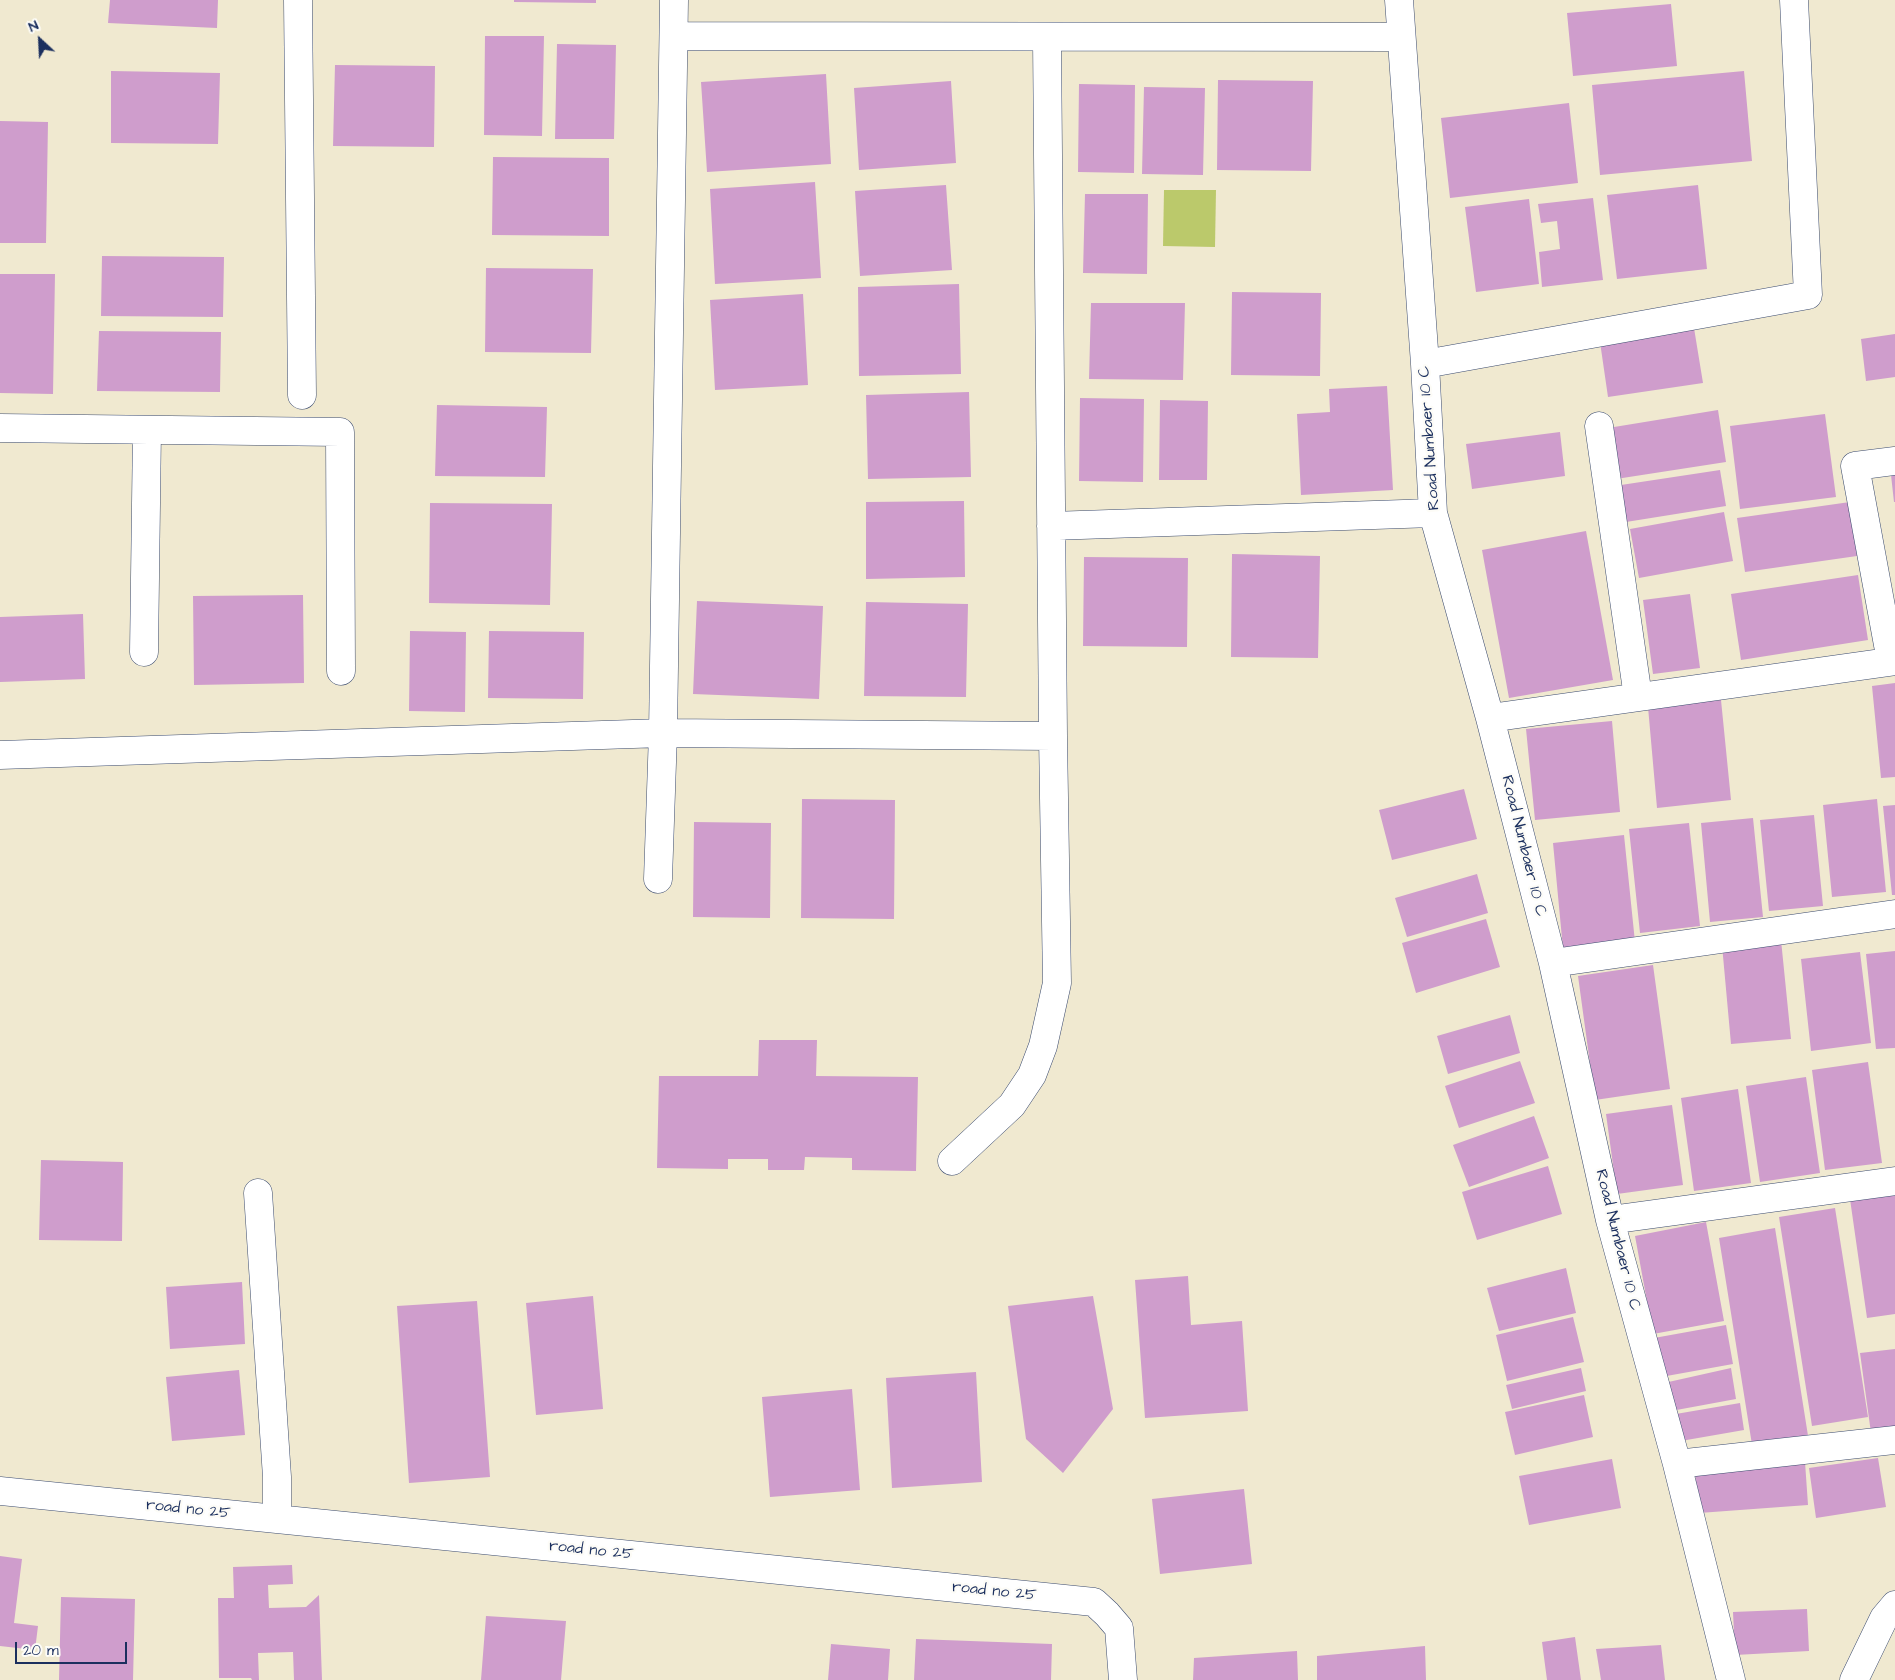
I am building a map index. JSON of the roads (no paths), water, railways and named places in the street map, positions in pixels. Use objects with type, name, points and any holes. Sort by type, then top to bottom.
[{"type":"street","points":[[298,0],[302,394]]},
{"type":"street","points":[[658,879],[663,733],[675,36],[674,0]]},
{"type":"street","name":"Road Numbaer 10 C","points":[[1398,0],[1425,364],[1433,513],[1490,718],[1553,963],[1610,1220],[1677,1464],[1731,1680]]},
{"type":"street","points":[[1425,364],[1808,296],[1794,0]]},
{"type":"street","points":[[675,36],[1400,37]]},
{"type":"street","points":[[952,1161],[1012,1105],[1032,1075],[1043,1046],[1057,984],[1047,38]]},
{"type":"street","points":[[1599,426],[1638,697]]},
{"type":"street","points":[[0,428],[340,432],[341,671]]},
{"type":"street","points":[[144,652],[146,430]]},
{"type":"street","points":[[1490,718],[1893,661],[1855,466],[1895,461]]},
{"type":"street","points":[[1051,526],[1433,513]]},
{"type":"street","points":[[0,755],[663,733],[1053,736]]},
{"type":"street","points":[[1553,963],[1895,914]]},
{"type":"street","points":[[1610,1220],[1895,1181]]},
{"type":"street","points":[[258,1193],[277,1478],[277,1519]]},
{"type":"street","points":[[1677,1464],[1895,1440]]},
{"type":"street","name":"road no 25","points":[[0,1491],[1094,1602],[1119,1628],[1123,1680]]},
{"type":"street","points":[[1854,1680],[1884,1618],[1895,1605]]}]
